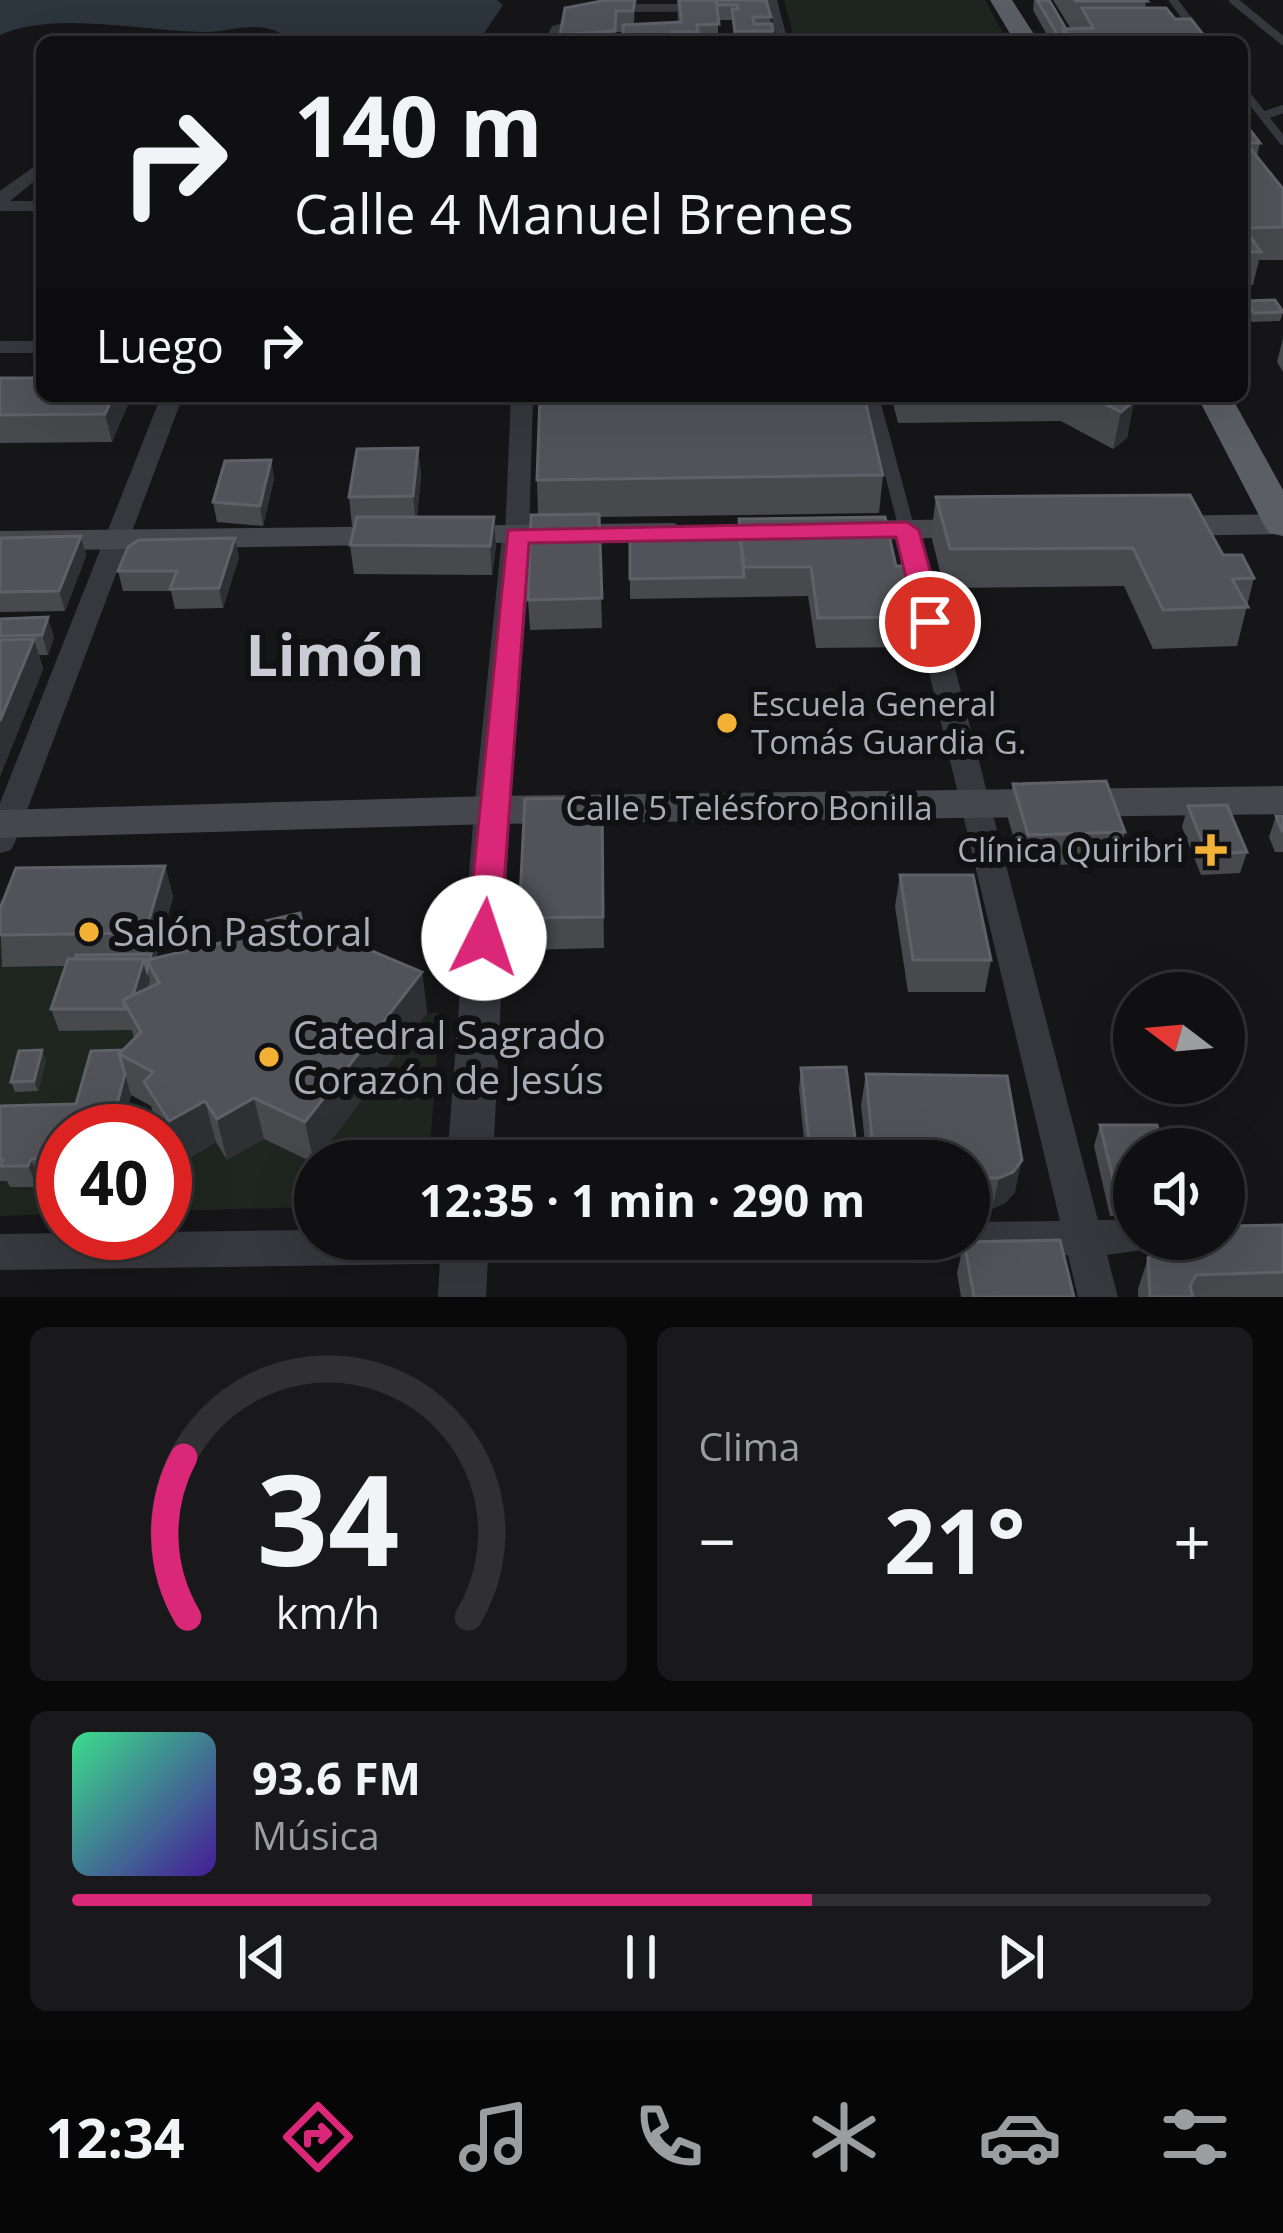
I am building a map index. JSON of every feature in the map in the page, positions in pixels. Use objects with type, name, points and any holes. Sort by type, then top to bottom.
[{"type":"highway","points":[[1001,0],[1023,36]]},
{"type":"highway","points":[[1217,402],[1283,524]]},
{"type":"highway","points":[[1242,402],[1283,472]]},
{"type":"main road","points":[[1118,526],[1283,524]]},
{"type":"main road","points":[[815,531],[1024,528]]},
{"type":"main road","points":[[0,541],[700,533]]},
{"type":"main road","name":"Calle 5 Telésforo Bonilla","points":[[2,830],[492,809],[1283,800]]},
{"type":"street","points":[[553,36],[667,0]]},
{"type":"street","points":[[637,8],[773,4],[781,36]]},
{"type":"street","points":[[0,203],[36,171]]},
{"type":"street","points":[[0,203],[36,206]]},
{"type":"street","points":[[0,347],[36,346]]},
{"type":"street","points":[[2,830],[170,402]]},
{"type":"street","points":[[471,1140],[492,809],[517,536],[522,402]]},
{"type":"street","points":[[874,402],[1098,1297]]},
{"type":"street","points":[[990,1238],[1113,1237]]},
{"type":"street","points":[[0,1252],[294,1245]]},
{"type":"street","points":[[461,1297],[464,1260]]},
{"type":"lane","points":[[1173,0],[1205,36]]},
{"type":"lane","points":[[1182,0],[1206,36]]},
{"type":"lane","points":[[1233,0],[1283,40]]},
{"type":"lane","points":[[1248,89],[1263,116]]},
{"type":"lane","points":[[1248,97],[1283,141]]},
{"type":"lane","points":[[1263,116],[1283,109]]},
{"type":"shaded area","points":[[0,0],[497,0],[503,5],[482,36],[284,36],[254,27],[205,32],[74,23],[0,35]]},
{"type":"shaded area","points":[[784,0],[985,0],[1005,36],[793,36]]},
{"type":"shaded area","points":[[0,899],[26,899],[2,967],[80,966],[159,1001],[96,1104],[36,1104],[36,1127],[0,1128]]},
{"type":"shaded area","points":[[427,1013],[440,1013],[431,1140],[331,1140]]},
{"type":"shaded area","points":[[264,1139],[294,1152],[294,1208],[192,1210],[192,1156],[216,1142],[228,1160]]},
{"type":"shaded area","points":[[0,1181],[11,1181],[11,1187],[36,1187],[36,1215],[0,1216]]},
{"type":"building","points":[[635,0],[633,11],[616,11],[615,31],[560,35],[565,8]]},
{"type":"building","points":[[679,0],[716,0],[719,24],[697,25],[698,32],[671,32],[671,36],[623,36],[623,25],[682,22]]},
{"type":"building","points":[[716,0],[766,0],[771,17],[753,17],[754,24],[772,24],[773,31],[735,31],[732,9],[738,9],[737,5],[717,5]]},
{"type":"building","points":[[1037,0],[1049,0],[1066,29],[1063,36],[1058,36]]},
{"type":"building","points":[[1082,8],[1166,8],[1175,19],[1191,19],[1204,36],[1068,36],[1064,29],[1093,28]]},
{"type":"building","points":[[1248,145],[1283,189],[1283,227],[1248,228]]},
{"type":"building","points":[[1248,234],[1261,252],[1248,252]]},
{"type":"building","points":[[1275,300],[1283,312],[1254,313],[1248,301]]},
{"type":"building","points":[[0,378],[36,378],[36,402],[110,402],[105,414],[0,415]]},
{"type":"building","points":[[540,402],[865,402],[883,475],[537,480]]},
{"type":"building","points":[[1101,402],[1133,402],[1121,412]]},
{"type":"building","points":[[418,448],[413,496],[349,497],[357,449]]},
{"type":"building","points":[[271,460],[260,506],[213,502],[225,461]]},
{"type":"building","points":[[1190,495],[1223,555],[1242,555],[1254,578],[1232,579],[1248,607],[1163,610],[1133,548],[950,549],[936,497]]},
{"type":"building","points":[[599,514],[602,598],[528,600],[531,515]]},
{"type":"building","points":[[357,517],[494,517],[490,546],[350,545]]},
{"type":"building","points":[[885,517],[896,566],[904,566],[916,617],[818,618],[811,567],[744,567],[739,519]]},
{"type":"building","points":[[739,528],[744,577],[630,579],[630,529]]},
{"type":"building","points":[[81,536],[59,591],[0,592],[0,538]]},
{"type":"building","points":[[235,538],[219,588],[170,589],[177,571],[118,571],[128,547],[139,540]]},
{"type":"building","points":[[48,617],[42,635],[0,636],[0,619]]},
{"type":"building","points":[[34,639],[0,721],[0,640]]},
{"type":"building","points":[[1106,781],[1125,832],[1028,835],[1013,784]]},
{"type":"building","points":[[602,798],[603,917],[519,918],[525,799]]},
{"type":"building","points":[[1227,805],[1247,852],[1207,854],[1188,806]]},
{"type":"building","points":[[165,866],[145,933],[0,935],[0,909],[16,868]]},
{"type":"building","points":[[900,875],[973,875],[991,960],[913,960]]},
{"type":"building","name":"Catedral Sagrado Corazón de Jesús","points":[[300,913],[307,948],[334,935],[422,972],[305,1122],[254,1098],[217,1119],[205,1101],[192,1108],[192,1104],[158,1104],[144,1082],[153,1072],[119,1054],[141,1032],[123,1000],[159,983],[147,960],[254,935],[252,924]]},
{"type":"building","points":[[151,954],[147,970],[144,959],[75,959],[76,955]]},
{"type":"building","points":[[68,959],[144,959],[133,995],[123,1000],[126,1009],[51,1009]]},
{"type":"building","points":[[42,1050],[34,1081],[11,1082],[19,1051]]},
{"type":"building","points":[[123,1050],[119,1054],[125,1074],[117,1104],[76,1104],[91,1051]]},
{"type":"building","points":[[846,1067],[855,1140],[809,1140],[801,1068]]},
{"type":"building","points":[[866,1074],[1007,1076],[1022,1160],[1013,1172],[990,1178],[990,1140],[872,1140]]},
{"type":"building","points":[[36,1105],[36,1159],[28,1166],[1,1166],[0,1106]]},
{"type":"building","points":[[1100,1125],[1157,1125],[1113,1128],[1113,1179]]},
{"type":"building","points":[[1283,1225],[1283,1272],[1196,1275],[1190,1286],[1193,1297],[1150,1297],[1148,1260],[1245,1260],[1245,1226]]},
{"type":"building","points":[[1060,1240],[1074,1297],[974,1297],[967,1260],[990,1260],[990,1241]]},
{"type":"place","name":"Escuela General Tomás Guardia G.","points":[[727,723]]},
{"type":"place","name":"Clínica Quiribri","points":[[1211,850]]},
{"type":"place","name":"Salón Pastoral","points":[[89,932]]},
{"type":"place","name":"Catedral Sagrado Corazón de Jesús","points":[[269,1057]]},
{"type":"district","name":"Limón","points":[[335,656]]},
{"type":"route","points":[[484,938],[517,536],[907,530],[930,622]]}]
